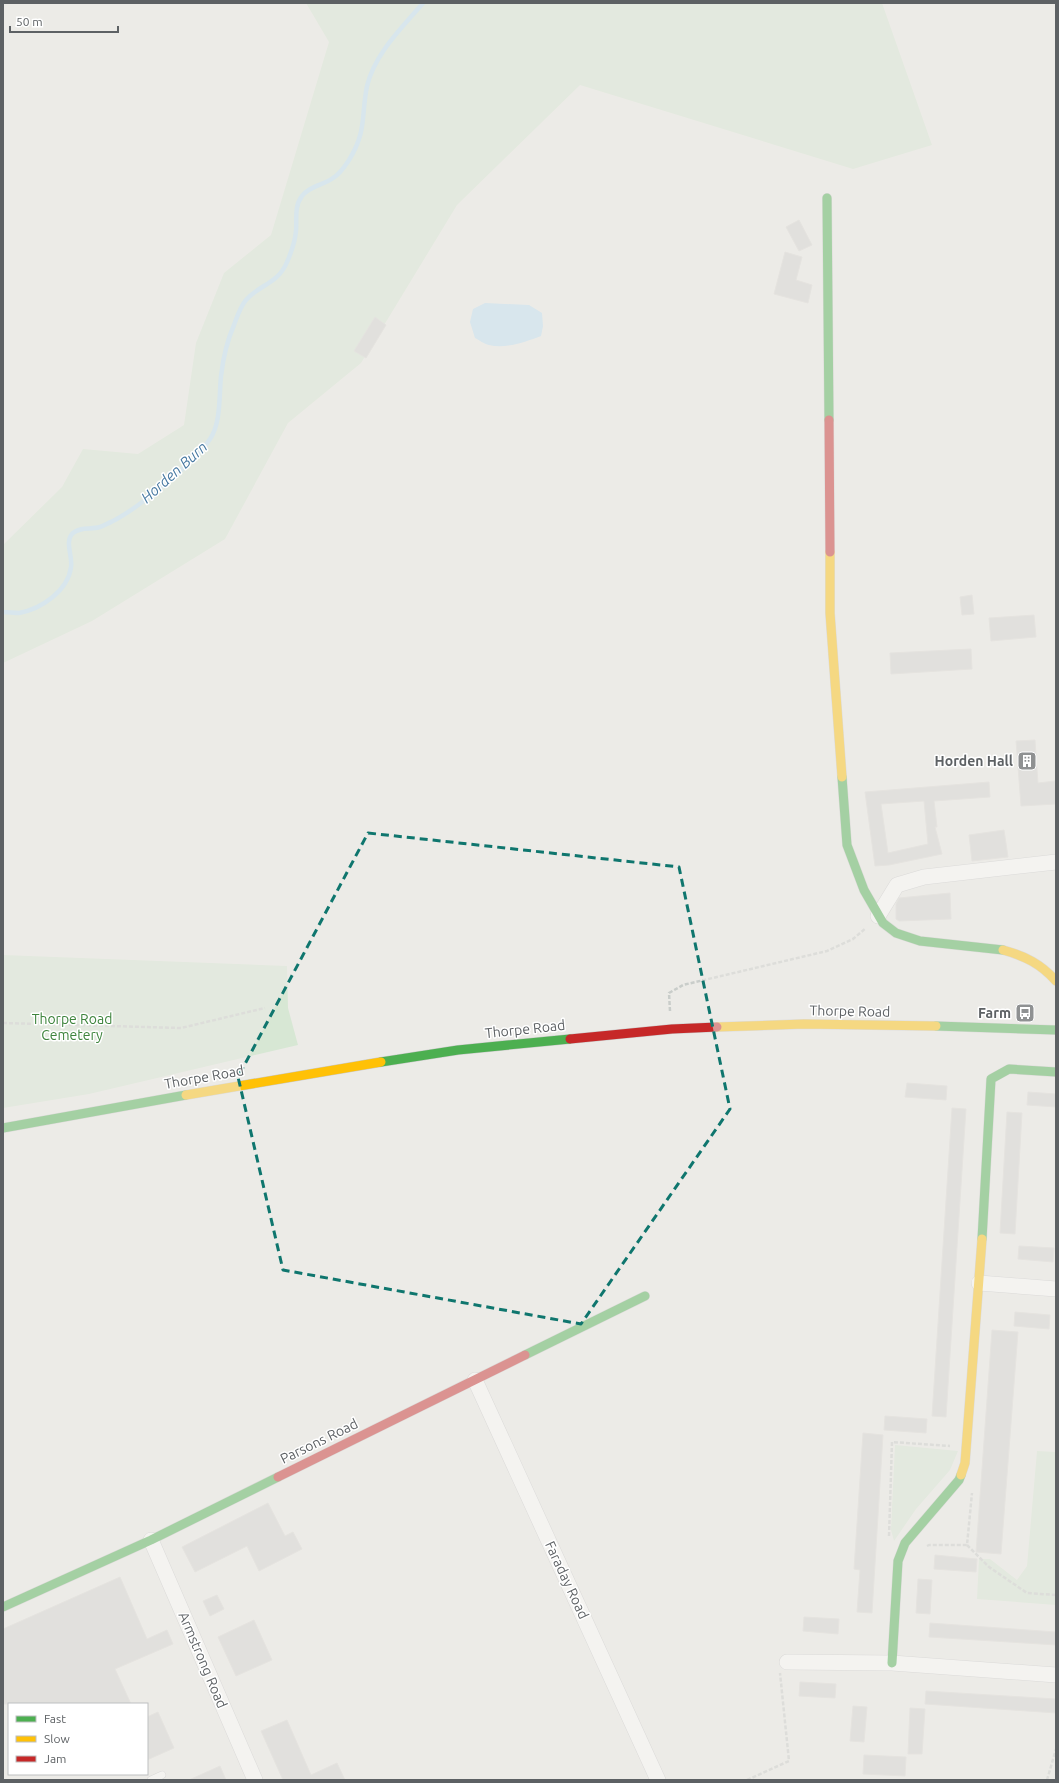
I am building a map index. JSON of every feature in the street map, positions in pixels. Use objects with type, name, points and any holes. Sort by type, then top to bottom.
[{"type":"street","points":[[827,198],[830,620],[847,846],[853,864],[878,916],[889,930],[912,939],[939,944],[1007,950],[1029,958],[1056,981]]},
{"type":"street","points":[[878,916],[897,885],[917,879],[1006,866],[1056,862]]},
{"type":"street","name":"Thorpe Road","points":[[3,1128],[286,1077],[458,1050],[672,1029],[811,1024],[957,1026],[1056,1030]]},
{"type":"street","points":[[892,1663],[898,1561],[906,1543],[959,1480],[965,1463],[979,1283],[990,1079],[1009,1069],[1056,1072]]},
{"type":"street","points":[[979,1283],[1056,1289]]},
{"type":"street","name":"Parsons Road","points":[[3,1606],[151,1540],[645,1296]]},
{"type":"street","name":"Faraday Road","points":[[475,1380],[658,1780]]},
{"type":"street","name":"Armstrong Road","points":[[151,1540],[255,1780]]},
{"type":"street","points":[[787,1662],[892,1663],[1056,1675]]},
{"type":"lane","points":[[151,1780],[162,1775]]},
{"type":"path","points":[[672,1029],[668,993],[683,985],[827,951],[853,939],[878,916]]},
{"type":"path","points":[[3,1023],[181,1028],[265,1008]]},
{"type":"path","points":[[898,1561],[888,1534],[892,1442],[967,1448]]},
{"type":"path","points":[[967,1545],[972,1492]]},
{"type":"path","points":[[923,1549],[929,1545],[967,1545],[989,1567],[1027,1593],[1056,1596]]},
{"type":"path","points":[[747,1780],[789,1761],[779,1665],[787,1662]]},
{"type":"path","points":[[1047,1780],[1056,1749]]},
{"type":"highlighted area","points":[[368,833],[679,867],[730,1109],[581,1324],[283,1270],[238,1077]]},
{"type":"green space","points":[[306,3],[882,3],[932,145],[853,169],[580,85],[457,205],[361,363],[288,423],[225,539],[92,621],[3,663],[3,545],[62,487],[83,449],[138,454],[184,425],[196,343],[224,273],[271,235],[329,42]]},
{"type":"green space","name":"Thorpe Road Cemetery","points":[[3,955],[287,966],[288,1008],[298,1045],[89,1094],[3,1108]]},
{"type":"green space","points":[[895,1445],[958,1451],[950,1470],[916,1509],[894,1541],[891,1530]]},
{"type":"green space","points":[[1037,1451],[1056,1452],[1056,1605],[977,1599],[979,1559],[990,1559],[1017,1580],[1027,1566]]},
{"type":"water","points":[[485,303],[529,305],[542,313],[543,326],[541,336],[522,343],[502,346],[483,343],[475,338],[470,322],[473,309]]},
{"type":"building","points":[[799,220],[812,245],[799,251],[786,227]]},
{"type":"building","points":[[785,252],[802,257],[796,280],[812,285],[808,303],[774,294]]},
{"type":"building","points":[[375,317],[386,325],[366,358],[354,351]]},
{"type":"building","points":[[972,595],[974,614],[962,615],[960,597]]},
{"type":"building","points":[[1034,615],[1036,637],[991,641],[989,618]]},
{"type":"building","points":[[971,649],[972,669],[891,674],[890,653]]},
{"type":"building","name":"Horden Hall","points":[[1035,740],[1038,783],[1055,781],[1056,804],[1021,806],[1016,741]]},
{"type":"building","points":[[989,782],[990,797],[934,801],[937,827],[935,827],[942,854],[889,865],[875,866],[865,792]],"holes":[[[924,801],[928,844],[888,853],[881,804]]]},
{"type":"building","points":[[1004,830],[1008,857],[972,861],[969,835]]},
{"type":"building","points":[[950,893],[951,919],[899,921],[896,919],[896,904],[899,898]]},
{"type":"building","points":[[907,1083],[947,1086],[946,1100],[905,1097]]},
{"type":"building","points":[[1028,1092],[1056,1094],[1056,1107],[1027,1105]]},
{"type":"building","points":[[952,1108],[966,1109],[946,1417],[932,1416]]},
{"type":"building","points":[[1007,1112],[1022,1113],[1015,1234],[1000,1233]]},
{"type":"building","points":[[1019,1246],[1054,1248],[1053,1262],[1018,1259]]},
{"type":"building","points":[[1015,1312],[1050,1315],[1049,1329],[1014,1326]]},
{"type":"building","points":[[992,1330],[1018,1332],[1001,1554],[976,1552]]},
{"type":"building","points":[[885,1416],[927,1419],[926,1433],[884,1430]]},
{"type":"building","points":[[863,1433],[883,1435],[872,1613],[857,1612],[860,1570],[854,1569]]},
{"type":"building","points":[[268,1503],[285,1536],[293,1532],[302,1549],[259,1571],[247,1546],[195,1572],[182,1547]]},
{"type":"building","points":[[935,1555],[977,1559],[976,1572],[934,1569]]},
{"type":"building","points":[[120,1577],[147,1639],[167,1630],[173,1644],[115,1669],[131,1703],[3,1704],[3,1629]]},
{"type":"building","points":[[918,1579],[932,1580],[930,1614],[916,1613]]},
{"type":"building","points":[[217,1595],[224,1609],[210,1616],[203,1601]]},
{"type":"building","points":[[804,1617],[839,1619],[838,1634],[803,1631]]},
{"type":"building","points":[[254,1620],[272,1660],[236,1676],[218,1637]]},
{"type":"building","points":[[930,1623],[1056,1632],[1056,1645],[929,1637]]},
{"type":"building","points":[[800,1682],[836,1684],[835,1698],[799,1696]]},
{"type":"building","points":[[926,1691],[1056,1699],[1056,1713],[925,1704]]},
{"type":"building","points":[[853,1706],[867,1707],[864,1742],[850,1741]]},
{"type":"building","points":[[910,1708],[925,1709],[922,1754],[908,1754]]},
{"type":"building","points":[[158,1712],[174,1748],[148,1760],[148,1717]]},
{"type":"building","points":[[287,1720],[311,1775],[337,1763],[345,1780],[283,1780],[261,1731]]},
{"type":"building","points":[[864,1755],[906,1757],[905,1776],[863,1774]]},
{"type":"building","points":[[220,1766],[226,1780],[189,1780]]},
{"type":"waterway","name":"Horden Burn","points":[[3,612],[19,613],[27,611],[36,608],[52,598],[65,584],[69,576],[71,567],[69,545],[70,536],[79,530],[103,526],[135,507],[179,472],[192,460],[210,439],[214,433],[218,417],[223,363],[240,309],[251,295],[279,275],[283,269],[294,243],[296,213],[299,200],[309,190],[336,176],[342,170],[355,150],[361,132],[367,86],[376,63],[390,42],[423,3]]},
{"type":"traffic: fast","points":[[827,198],[829,420]]},
{"type":"traffic: fast","points":[[842,777],[847,845],[864,890],[883,923],[896,933],[920,941],[1003,950]]},
{"type":"traffic: fast","points":[[936,1026],[1056,1030]]},
{"type":"traffic: fast","points":[[381,1062],[458,1050],[570,1039]]},
{"type":"traffic: fast","points":[[982,1239],[991,1079],[1009,1069],[1056,1072]]},
{"type":"traffic: fast","points":[[3,1128],[186,1095]]},
{"type":"traffic: fast","points":[[525,1355],[645,1296]]},
{"type":"traffic: fast","points":[[892,1663],[898,1561],[905,1543],[959,1480],[961,1475]]},
{"type":"traffic: fast","points":[[3,1607],[151,1540],[278,1477]]},
{"type":"traffic: slow","points":[[830,552],[830,613],[842,777]]},
{"type":"traffic: slow","points":[[1003,950],[1032,961],[1056,981]]},
{"type":"traffic: slow","points":[[717,1027],[804,1024],[936,1026]]},
{"type":"traffic: slow","points":[[186,1095],[381,1062]]},
{"type":"traffic: slow","points":[[961,1475],[965,1463],[982,1239]]},
{"type":"traffic: jam","points":[[829,420],[830,552]]},
{"type":"traffic: jam","points":[[570,1039],[672,1029],[717,1027]]},
{"type":"traffic: jam","points":[[278,1477],[525,1355]]},
{"type":"place","name":"Horden Hall","points":[[1027,761]]},
{"type":"place","name":"Farm","points":[[1025,1013]]}]
